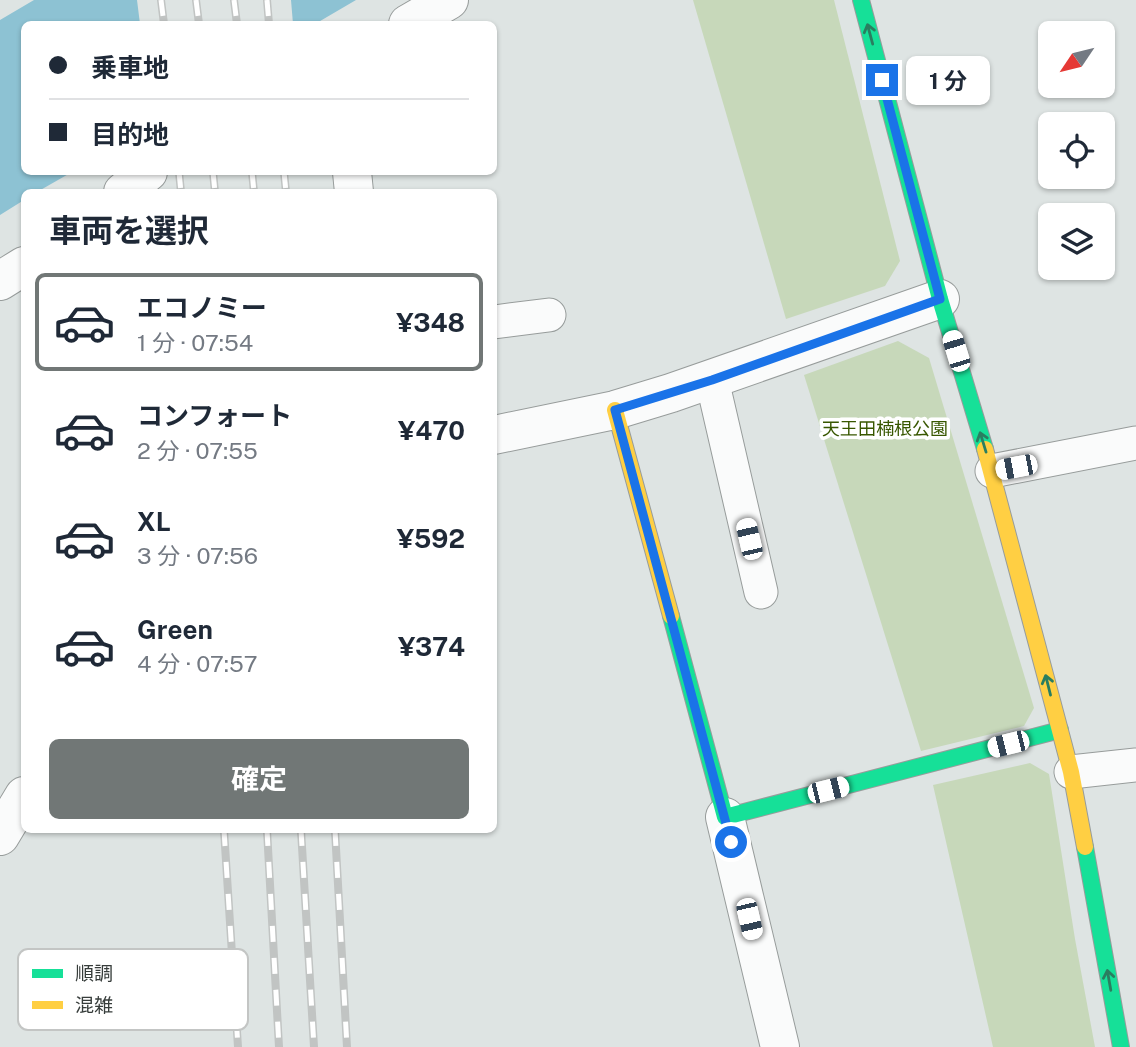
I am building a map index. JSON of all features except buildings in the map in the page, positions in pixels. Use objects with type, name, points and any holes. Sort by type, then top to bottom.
[{"type":"street","points":[[413,21],[449,0]]},
{"type":"street","points":[[861,0],[940,299],[992,471],[1071,772],[1121,1047]]},
{"type":"street","points":[[127,189],[144,175]]},
{"type":"street","points":[[0,281],[21,268]]},
{"type":"street","points":[[497,434],[615,410],[712,380],[940,299]]},
{"type":"street","points":[[615,410],[725,817],[780,1047]]},
{"type":"street","points":[[725,817],[1060,730]]},
{"type":"street","points":[[0,836],[21,801]]},
{"type":"lane","points":[[497,323],[549,315]]},
{"type":"lane","points":[[712,380],[761,592]]},
{"type":"lane","points":[[992,471],[1136,443]]},
{"type":"lane","points":[[1071,772],[1136,765]]},
{"type":"green space","points":[[693,0],[834,0],[900,261],[885,286],[786,319]]},
{"type":"green space","name":"天王田楠根公園","points":[[898,341],[929,358],[1034,708],[1024,726],[921,751],[804,375]]},
{"type":"green space","points":[[1030,763],[1049,774],[1095,1047],[993,1047],[933,785]]},
{"type":"water","points":[[34,0],[356,0],[320,21],[21,21],[21,175],[67,175],[42,189],[21,189],[21,202],[0,215],[0,20]]},
{"type":"pier","points":[[137,0],[291,0],[293,21],[140,21]]},
{"type":"railway","points":[[161,0],[164,21]]},
{"type":"railway","points":[[196,0],[199,21]]},
{"type":"railway","points":[[234,0],[237,21]]},
{"type":"railway","points":[[267,0],[269,21]]},
{"type":"railway","points":[[179,175],[181,189]]},
{"type":"railway","points":[[213,175],[215,189]]},
{"type":"railway","points":[[252,175],[254,189]]},
{"type":"railway","points":[[284,175],[286,189]]},
{"type":"railway","points":[[224,833],[232,949]]},
{"type":"railway","points":[[267,833],[279,1047]]},
{"type":"railway","points":[[301,833],[314,1047]]},
{"type":"railway","points":[[335,833],[347,1047]]},
{"type":"railway","points":[[237,1030],[238,1047]]},
{"type":"traffic: fast","points":[[861,0],[940,299],[985,449]]},
{"type":"traffic: fast","points":[[671,616],[725,817],[1060,730]]},
{"type":"traffic: fast","points":[[1085,847],[1121,1047]]},
{"type":"traffic: slow","points":[[615,410],[671,616]]},
{"type":"traffic: slow","points":[[985,449],[1071,772],[1085,847]]},
{"type":"route","points":[[731,842],[615,410],[712,380],[940,299],[882,80]]}]
